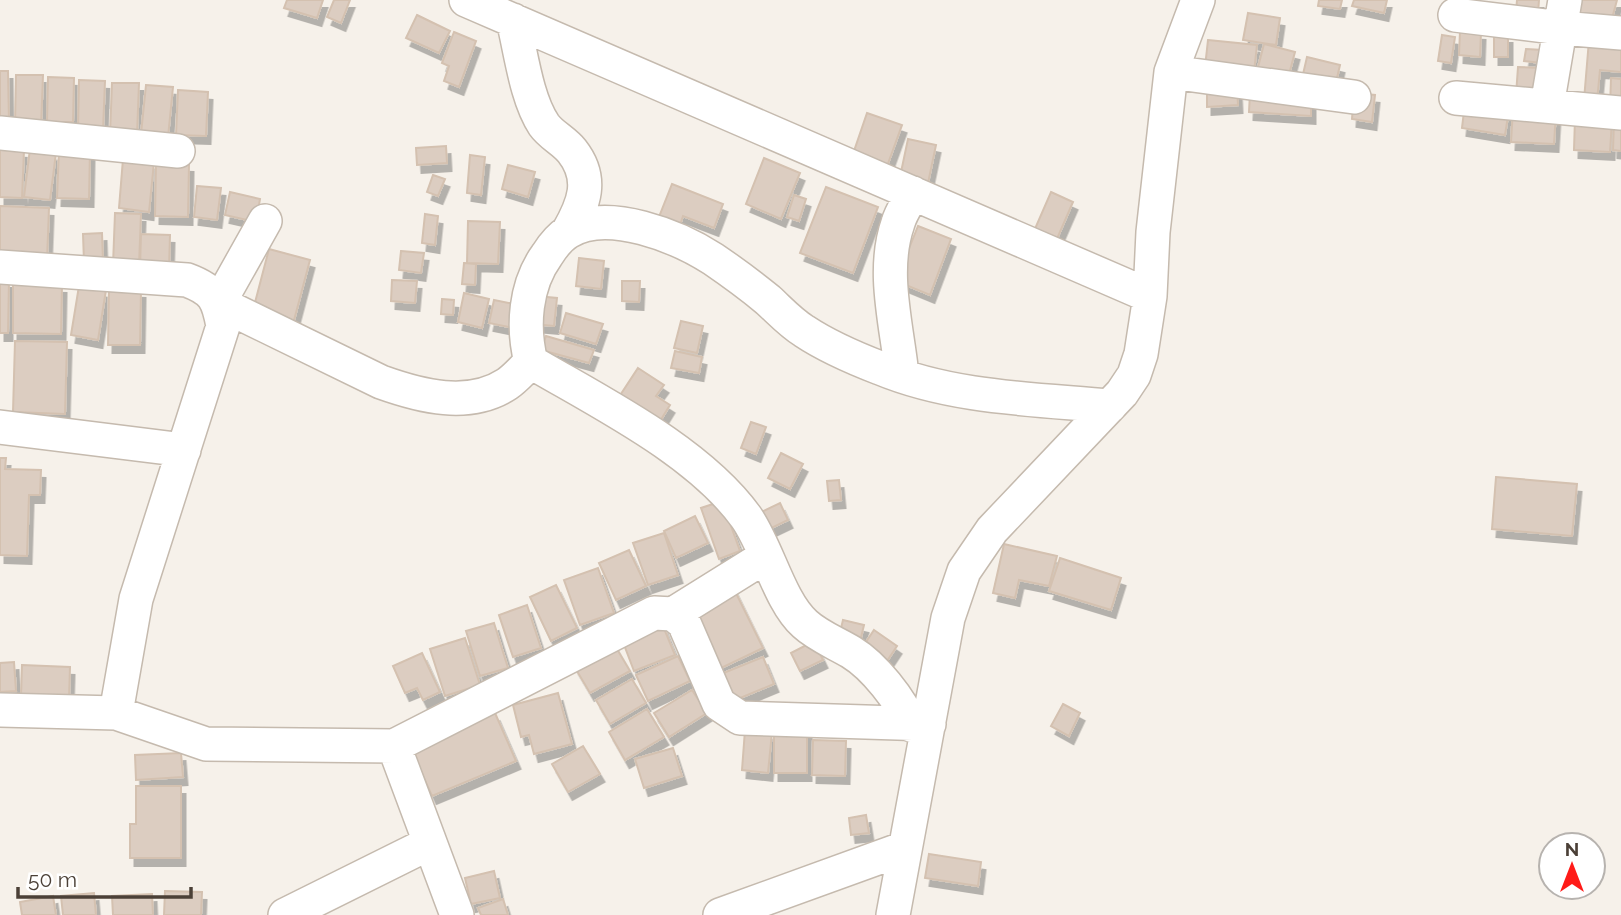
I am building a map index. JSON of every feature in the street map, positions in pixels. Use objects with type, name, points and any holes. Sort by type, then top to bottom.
[{"type":"street","points":[[466,0],[1150,296]]},
{"type":"street","points":[[892,915],[905,848],[920,724],[948,618],[964,571],[992,530],[1122,393],[1134,374],[1141,354],[1150,296],[1153,232],[1171,72],[1198,0]]},
{"type":"street","points":[[1455,15],[1563,14],[1621,33]]},
{"type":"street","points":[[1547,106],[1563,14]]},
{"type":"street","points":[[513,20],[531,95],[544,125],[573,152],[586,180],[581,210],[568,232],[546,256],[531,287],[526,329],[531,362]]},
{"type":"street","points":[[1171,72],[1354,97]]},
{"type":"street","points":[[1456,98],[1621,113]]},
{"type":"street","points":[[0,133],[178,151]]},
{"type":"street","points":[[902,375],[892,297],[892,258],[898,223],[913,193]]},
{"type":"street","points":[[116,713],[136,599],[223,327],[219,303],[265,221]]},
{"type":"street","points":[[568,232],[588,225],[607,223],[631,225],[666,235],[711,258],[824,344],[884,370],[946,387],[1009,398],[1110,406]]},
{"type":"street","points":[[0,267],[187,280],[205,287],[219,303],[381,382],[409,392],[441,398],[486,394],[507,384],[531,362]]},
{"type":"street","points":[[531,362],[635,424],[723,489],[748,519],[789,602],[804,624],[854,654],[920,724]]},
{"type":"street","points":[[0,427],[184,450]]},
{"type":"street","points":[[0,710],[116,713],[206,744],[394,746],[654,613],[673,614],[766,556]]},
{"type":"street","points":[[673,614],[684,623],[719,704],[740,718],[920,724]]},
{"type":"street","points":[[394,746],[457,915]]},
{"type":"street","points":[[285,915],[430,843]]},
{"type":"street","points":[[720,915],[905,848]]},
{"type":"building","points":[[287,0],[323,0],[317,18],[284,8]]},
{"type":"building","points":[[334,0],[350,0],[341,23],[327,17]]},
{"type":"building","points":[[1319,0],[1342,0],[1340,9],[1318,6]]},
{"type":"building","points":[[1354,0],[1387,0],[1384,13],[1352,6]]},
{"type":"building","points":[[1517,0],[1539,0],[1538,13],[1516,12]]},
{"type":"building","points":[[1576,0],[1617,0],[1610,26],[1572,16]]},
{"type":"building","points":[[1248,13],[1280,18],[1276,45],[1243,40]]},
{"type":"building","points":[[417,15],[450,31],[439,53],[406,38]]},
{"type":"building","points":[[1460,31],[1481,32],[1480,57],[1459,55]]},
{"type":"building","points":[[454,32],[476,41],[459,87],[444,81],[449,66],[442,63]]},
{"type":"building","points":[[1442,35],[1455,37],[1451,63],[1438,61]]},
{"type":"building","points":[[1494,35],[1508,35],[1508,57],[1494,57]]},
{"type":"building","points":[[1208,40],[1257,45],[1254,72],[1205,67]]},
{"type":"building","points":[[1589,40],[1621,43],[1621,72],[1600,70],[1597,101],[1584,100]]},
{"type":"building","points":[[1264,44],[1295,52],[1288,78],[1257,71]]},
{"type":"building","points":[[1526,49],[1543,50],[1542,63],[1524,61]]},
{"type":"building","points":[[1307,57],[1340,65],[1334,91],[1301,83]]},
{"type":"building","points":[[1518,67],[1540,68],[1538,97],[1516,95]]},
{"type":"building","points":[[0,71],[8,71],[9,123],[0,123]]},
{"type":"building","points":[[16,75],[43,75],[41,127],[15,126]]},
{"type":"building","points":[[48,77],[74,78],[73,122],[47,122]]},
{"type":"building","points":[[1611,78],[1621,79],[1621,108],[1610,108]]},
{"type":"building","points":[[79,80],[105,81],[103,130],[78,128]]},
{"type":"building","points":[[112,83],[139,83],[137,135],[110,134]]},
{"type":"building","points":[[146,85],[173,87],[168,137],[141,134]]},
{"type":"building","points":[[1237,86],[1238,105],[1207,107],[1207,88]]},
{"type":"building","points":[[178,90],[208,92],[206,136],[176,135]]},
{"type":"building","points":[[1250,93],[1311,97],[1311,116],[1249,112]]},
{"type":"building","points":[[1354,93],[1375,95],[1372,122],[1352,119]]},
{"type":"building","points":[[1465,103],[1509,110],[1505,135],[1462,128]]},
{"type":"building","points":[[1513,109],[1556,112],[1554,144],[1511,142]]},
{"type":"building","points":[[867,113],[902,125],[886,169],[852,157]]},
{"type":"building","points":[[1575,118],[1612,120],[1610,152],[1574,150]]},
{"type":"building","points":[[1614,121],[1621,121],[1621,151],[1613,150]]},
{"type":"building","points":[[908,139],[936,145],[928,183],[900,177]]},
{"type":"building","points":[[446,146],[447,163],[417,165],[416,148]]},
{"type":"building","points":[[0,149],[24,150],[22,198],[0,197]]},
{"type":"building","points":[[30,149],[56,153],[50,200],[24,197]]},
{"type":"building","points":[[59,150],[90,151],[89,199],[57,198]]},
{"type":"building","points":[[470,155],[485,157],[481,195],[467,193]]},
{"type":"building","points":[[764,158],[800,173],[781,219],[746,204]]},
{"type":"building","points":[[123,159],[154,162],[149,212],[119,208]]},
{"type":"building","points":[[156,163],[189,164],[188,217],[155,216]]},
{"type":"building","points":[[508,165],[535,172],[528,197],[502,189]]},
{"type":"building","points":[[433,175],[445,179],[438,196],[427,192]]},
{"type":"building","points":[[672,184],[723,204],[714,228],[683,216],[680,225],[659,217]]},
{"type":"building","points":[[197,186],[221,188],[217,220],[194,217]]},
{"type":"building","points":[[826,187],[878,207],[853,273],[800,253]]},
{"type":"building","points":[[230,192],[260,199],[256,222],[225,215]]},
{"type":"building","points":[[1051,192],[1073,202],[1053,248],[1031,238]]},
{"type":"building","points":[[794,195],[806,199],[799,221],[787,217]]},
{"type":"building","points":[[0,206],[49,208],[47,260],[0,259]]},
{"type":"building","points":[[115,213],[141,214],[139,266],[113,265]]},
{"type":"building","points":[[425,214],[438,216],[435,245],[422,243]]},
{"type":"building","points":[[468,221],[500,222],[498,264],[467,263]]},
{"type":"building","points":[[918,226],[951,239],[930,295],[896,281]]},
{"type":"building","points":[[102,233],[103,261],[84,262],[83,234]]},
{"type":"building","points":[[141,234],[170,235],[169,269],[140,268]]},
{"type":"building","points":[[269,249],[310,260],[293,324],[252,314]]},
{"type":"building","points":[[401,251],[424,253],[421,273],[399,270]]},
{"type":"building","points":[[579,258],[604,261],[601,289],[576,286]]},
{"type":"building","points":[[464,263],[476,264],[475,285],[462,284]]},
{"type":"building","points":[[0,280],[9,280],[8,333],[0,333]]},
{"type":"building","points":[[392,280],[417,281],[415,303],[391,301]]},
{"type":"building","points":[[622,281],[640,281],[639,302],[622,301]]},
{"type":"building","points":[[13,284],[62,285],[61,334],[13,333]]},
{"type":"building","points":[[79,286],[106,290],[98,340],[71,335]]},
{"type":"building","points":[[109,289],[141,290],[140,345],[108,345]]},
{"type":"building","points":[[464,293],[489,299],[482,328],[458,322]]},
{"type":"building","points":[[536,296],[557,298],[554,326],[533,324]]},
{"type":"building","points":[[442,299],[454,300],[453,315],[441,314]]},
{"type":"building","points":[[494,300],[519,305],[514,328],[489,323]]},
{"type":"building","points":[[566,313],[603,324],[596,344],[560,333]]},
{"type":"building","points":[[681,321],[703,326],[697,353],[674,348]]},
{"type":"building","points":[[546,336],[594,350],[589,363],[541,350]]},
{"type":"building","points":[[15,341],[67,342],[65,414],[13,412]]},
{"type":"building","points":[[675,351],[702,357],[699,373],[671,368]]},
{"type":"building","points":[[638,368],[664,385],[656,396],[670,405],[657,426],[617,400]]},
{"type":"building","points":[[751,422],[766,427],[756,454],[741,448]]},
{"type":"building","points":[[781,453],[803,464],[790,489],[768,478]]},
{"type":"building","points":[[0,458],[6,458],[5,469],[41,470],[40,495],[29,495],[27,556],[0,555]]},
{"type":"building","points":[[1496,477],[1577,484],[1572,536],[1492,529]]},
{"type":"building","points":[[839,480],[841,500],[829,501],[827,481]]},
{"type":"building","points":[[722,501],[740,551],[719,559],[701,508]]},
{"type":"building","points":[[780,503],[788,520],[759,534],[751,517]]},
{"type":"building","points":[[695,516],[708,543],[676,558],[664,531]]},
{"type":"building","points":[[664,533],[678,575],[648,585],[633,543]]},
{"type":"building","points":[[1004,544],[1057,556],[1049,586],[1019,580],[1015,598],[993,593]]},
{"type":"building","points":[[629,550],[646,586],[616,600],[599,563]]},
{"type":"building","points":[[1060,558],[1121,578],[1111,610],[1049,591]]},
{"type":"building","points":[[598,568],[614,613],[580,625],[564,580]]},
{"type":"building","points":[[556,585],[577,628],[551,641],[530,597]]},
{"type":"building","points":[[732,585],[763,648],[717,670],[686,607]]},
{"type":"building","points":[[527,605],[541,648],[513,657],[499,615]]},
{"type":"building","points":[[843,620],[864,625],[859,646],[838,641]]},
{"type":"building","points":[[494,623],[508,668],[480,676],[466,631]]},
{"type":"building","points":[[663,626],[675,655],[634,671],[623,642]]},
{"type":"building","points":[[874,630],[897,646],[885,664],[862,648]]},
{"type":"building","points":[[465,638],[480,685],[445,696],[430,649]]},
{"type":"building","points":[[814,641],[823,660],[800,671],[791,653]]},
{"type":"building","points":[[614,644],[630,671],[590,693],[574,666]]},
{"type":"building","points":[[422,653],[440,692],[423,700],[417,688],[405,693],[393,666]]},
{"type":"building","points":[[678,656],[690,681],[648,701],[636,675]]},
{"type":"building","points":[[763,657],[774,684],[733,701],[721,674]]},
{"type":"building","points":[[14,662],[16,691],[0,692],[0,663]]},
{"type":"building","points":[[22,665],[70,667],[69,698],[21,696]]},
{"type":"building","points":[[632,679],[646,703],[610,724],[596,700]]},
{"type":"building","points":[[692,690],[707,713],[669,737],[654,713]]},
{"type":"building","points":[[558,693],[572,744],[534,754],[529,735],[521,737],[513,705]]},
{"type":"building","points":[[1063,704],[1080,713],[1069,736],[1051,726]]},
{"type":"building","points":[[647,709],[664,737],[625,760],[609,732]]},
{"type":"building","points":[[495,713],[516,761],[432,796],[411,749]]},
{"type":"building","points":[[745,730],[772,732],[768,773],[742,770]]},
{"type":"building","points":[[774,730],[807,731],[807,773],[774,773]]},
{"type":"building","points":[[813,740],[846,741],[845,776],[812,775]]},
{"type":"building","points":[[583,746],[600,774],[568,792],[552,764]]},
{"type":"building","points":[[673,748],[682,776],[644,788],[635,759]]},
{"type":"building","points":[[181,753],[183,777],[136,780],[135,755]]},
{"type":"building","points":[[136,786],[181,786],[181,858],[130,858],[130,824],[136,824]]},
{"type":"building","points":[[866,815],[869,833],[851,835],[849,818]]},
{"type":"building","points":[[929,854],[981,862],[978,886],[925,878]]},
{"type":"building","points":[[494,871],[500,898],[471,904],[465,878]]},
{"type":"building","points":[[165,891],[202,892],[201,915],[164,915]]},
{"type":"building","points":[[94,893],[96,915],[63,915],[61,896]]},
{"type":"building","points":[[152,894],[153,915],[113,915],[112,896]]},
{"type":"building","points":[[53,896],[56,915],[22,915],[20,902]]},
{"type":"building","points":[[503,899],[508,915],[481,915],[478,908]]}]
